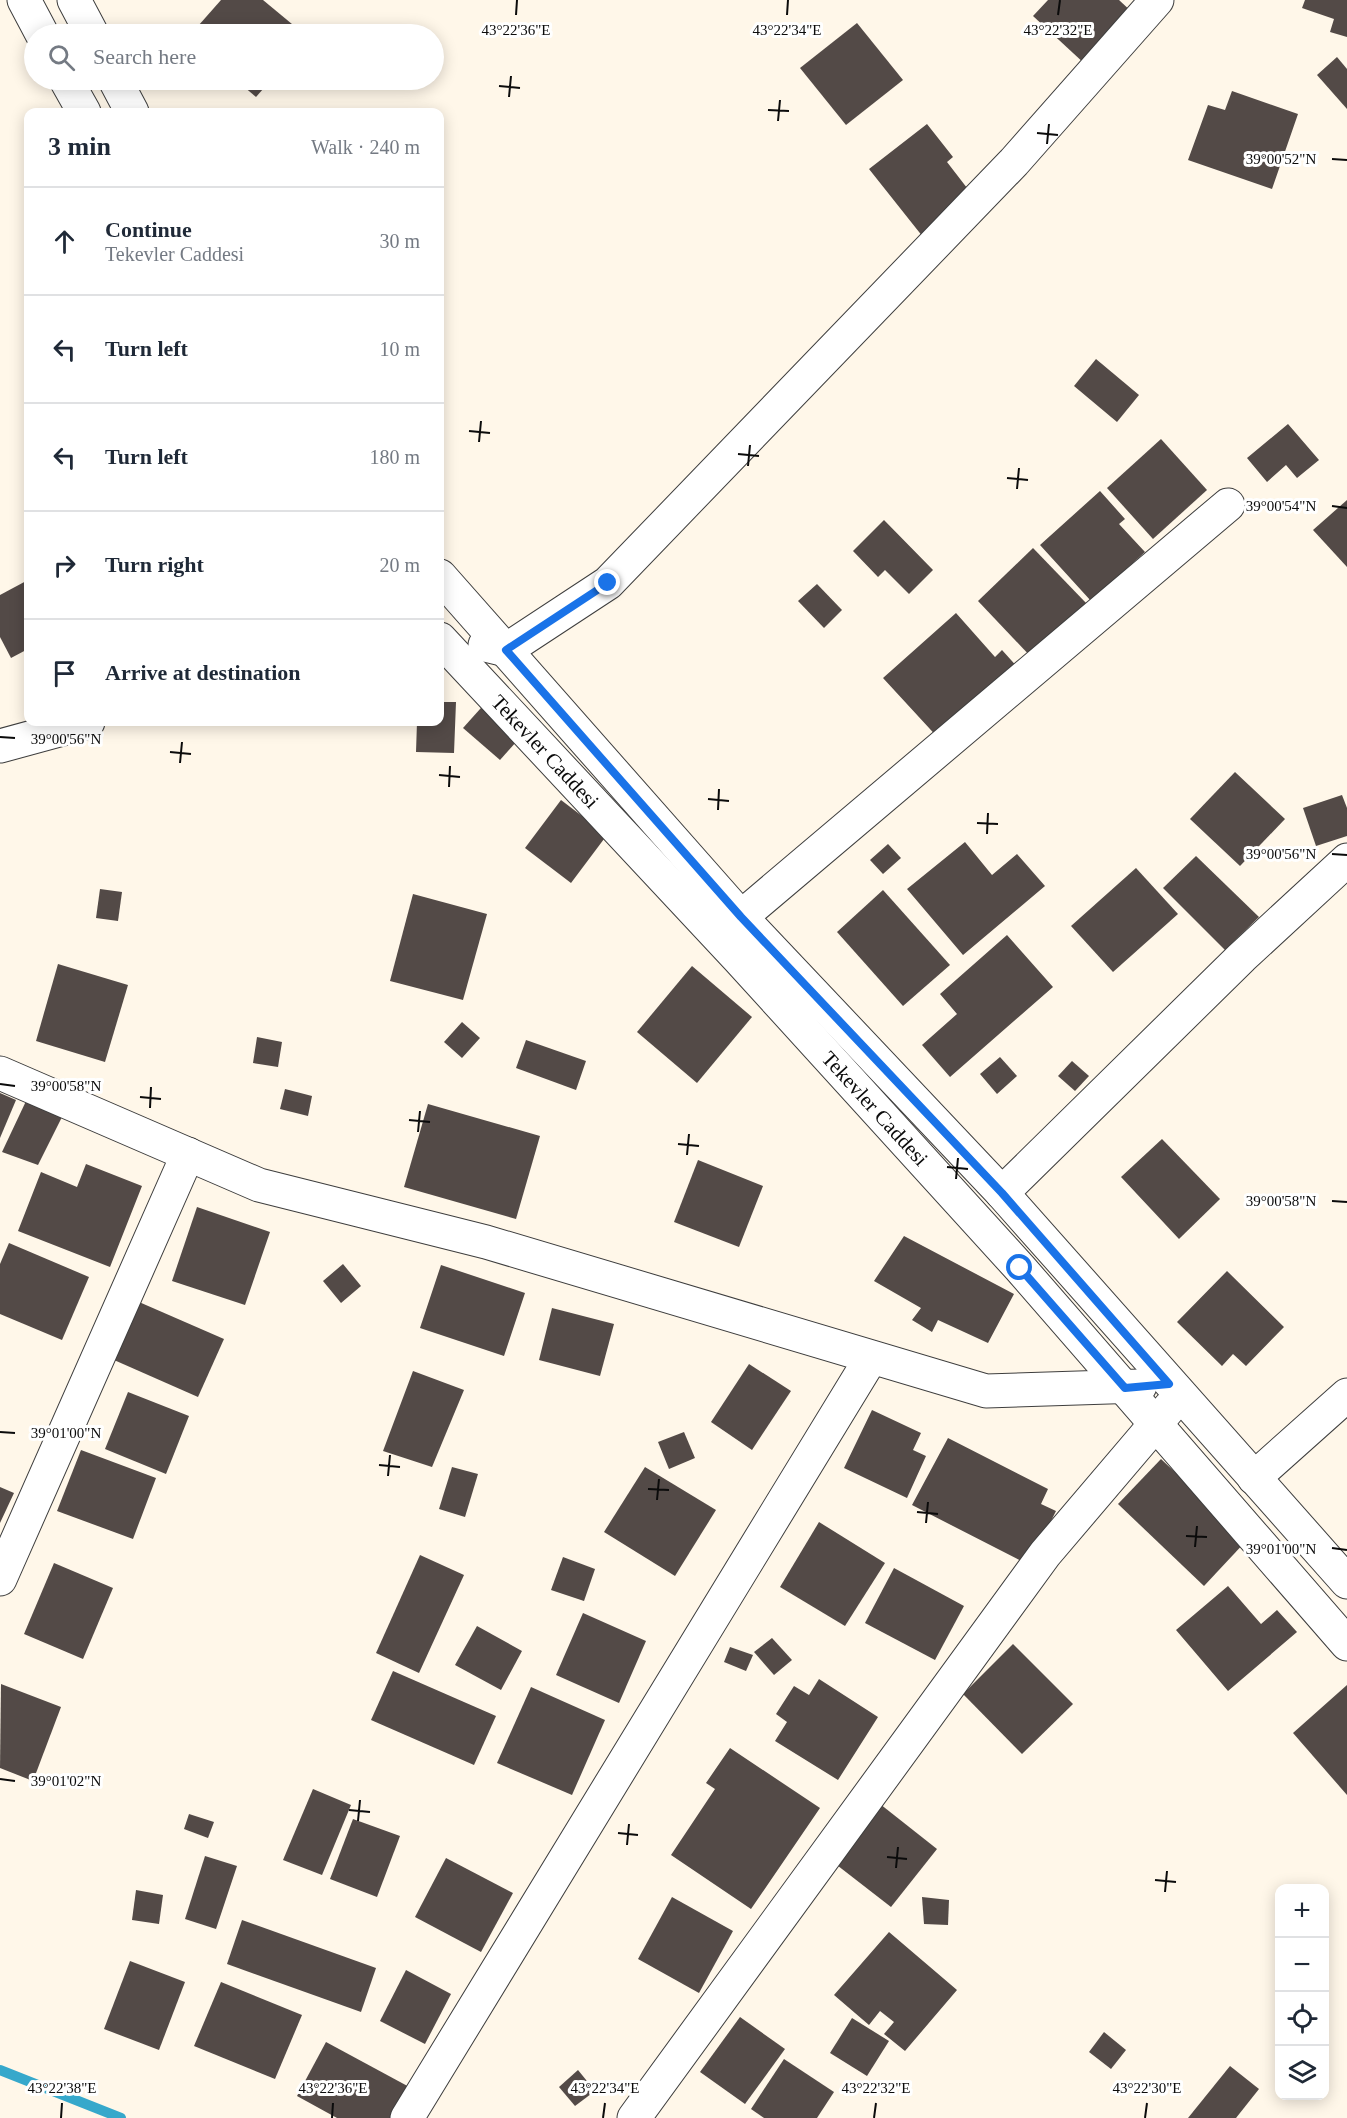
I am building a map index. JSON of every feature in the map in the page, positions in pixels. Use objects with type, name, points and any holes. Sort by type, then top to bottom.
[{"type":"street","points":[[24,0],[37,24]]},
{"type":"street","points":[[74,0],[87,24]]},
{"type":"street","points":[[444,635],[506,650],[608,583],[1014,162],[1157,0]]},
{"type":"street","points":[[72,90],[82,108]]},
{"type":"street","points":[[120,90],[130,108]]},
{"type":"street","points":[[741,917],[1228,505]]},
{"type":"street","points":[[444,580],[741,917],[1002,1193],[1347,1582]]},
{"type":"street","name":"Tekevler Caddesi","points":[[444,643],[738,958],[1012,1259],[1347,1644]]},
{"type":"street","points":[[0,746],[73,726]]},
{"type":"street","points":[[1002,1193],[1242,957],[1347,860]]},
{"type":"street","points":[[0,1073],[259,1185],[486,1242],[986,1391],[1175,1389]]},
{"type":"street","points":[[0,1579],[188,1154]]},
{"type":"street","points":[[407,2118],[871,1358]]},
{"type":"street","points":[[634,2118],[1045,1554],[1155,1422],[1175,1389]]},
{"type":"street","points":[[1254,1478],[1347,1395]]},
{"type":"building","points":[[221,0],[263,0],[292,24],[200,24]]},
{"type":"building","points":[[1048,0],[1119,0],[1134,14],[1086,65],[1033,16]]},
{"type":"building","points":[[1305,0],[1347,0],[1347,37],[1330,32],[1334,19],[1302,8]]},
{"type":"building","points":[[857,23],[903,80],[846,125],[800,68]]},
{"type":"building","points":[[1337,57],[1347,69],[1347,109],[1317,75]]},
{"type":"building","points":[[248,90],[262,90],[256,97]]},
{"type":"building","points":[[1232,91],[1298,114],[1272,189],[1188,160],[1208,105],[1225,110]]},
{"type":"building","points":[[927,124],[953,157],[947,162],[974,197],[923,237],[869,169]]},
{"type":"building","points":[[1096,359],[1139,395],[1117,422],[1074,386]]},
{"type":"building","points":[[1288,424],[1319,460],[1297,478],[1286,465],[1267,482],[1247,458]]},
{"type":"building","points":[[1161,439],[1207,490],[1153,539],[1107,488]]},
{"type":"building","points":[[1100,491],[1125,519],[1119,524],[1145,552],[1091,601],[1040,545]]},
{"type":"building","points":[[1347,500],[1347,567],[1313,530]]},
{"type":"building","points":[[884,520],[933,570],[909,594],[885,570],[878,577],[853,551]]},
{"type":"building","points":[[1033,548],[1087,604],[1032,658],[978,601]]},
{"type":"building","points":[[24,582],[24,651],[11,658],[0,637],[0,595]]},
{"type":"building","points":[[817,584],[842,610],[824,628],[798,601]]},
{"type":"building","points":[[956,613],[995,657],[1002,650],[1020,670],[941,741],[883,678]]},
{"type":"building","points":[[489,699],[526,731],[500,760],[463,728]]},
{"type":"building","points":[[444,702],[456,702],[454,753],[416,752],[417,726],[444,726]]},
{"type":"building","points":[[1235,772],[1285,819],[1240,866],[1190,819]]},
{"type":"building","points":[[1342,795],[1347,808],[1347,836],[1316,846],[1303,808]]},
{"type":"building","points":[[561,800],[607,835],[571,883],[525,848]]},
{"type":"building","points":[[965,842],[992,875],[1017,854],[1045,886],[963,955],[907,889]]},
{"type":"building","points":[[888,844],[901,858],[883,874],[870,860]]},
{"type":"building","points":[[1196,856],[1259,917],[1225,950],[1163,888]]},
{"type":"building","points":[[1136,868],[1178,914],[1113,972],[1071,926]]},
{"type":"building","points":[[100,889],[122,892],[118,921],[96,918]]},
{"type":"building","points":[[883,890],[950,965],[903,1006],[837,932]]},
{"type":"building","points":[[413,894],[487,914],[463,1000],[390,981]]},
{"type":"building","points":[[1007,935],[1053,987],[950,1077],[922,1045],[957,1014],[940,994]]},
{"type":"building","points":[[58,964],[128,985],[105,1062],[36,1041]]},
{"type":"building","points":[[692,966],[752,1017],[697,1083],[637,1032]]},
{"type":"building","points":[[462,1022],[480,1038],[462,1058],[444,1042]]},
{"type":"building","points":[[257,1037],[282,1042],[278,1067],[253,1063]]},
{"type":"building","points":[[526,1040],[586,1061],[576,1090],[516,1068]]},
{"type":"building","points":[[1000,1057],[1017,1076],[997,1094],[980,1074]]},
{"type":"building","points":[[1072,1061],[1089,1076],[1075,1091],[1058,1076]]},
{"type":"building","points":[[285,1089],[312,1096],[308,1116],[280,1109]]},
{"type":"building","points":[[0,1093],[16,1100],[0,1138]]},
{"type":"building","points":[[27,1099],[62,1117],[38,1165],[2,1152]]},
{"type":"building","points":[[428,1104],[540,1136],[516,1219],[404,1187]]},
{"type":"building","points":[[1162,1139],[1220,1199],[1179,1239],[1121,1177]]},
{"type":"building","points":[[698,1160],[763,1186],[739,1247],[674,1222]]},
{"type":"building","points":[[86,1164],[142,1186],[110,1267],[18,1231],[41,1172],[77,1187]]},
{"type":"building","points":[[197,1207],[270,1232],[245,1305],[172,1281]]},
{"type":"building","points":[[904,1236],[1014,1294],[988,1343],[938,1320],[932,1332],[912,1320],[921,1308],[874,1281]]},
{"type":"building","points":[[9,1243],[89,1277],[62,1340],[0,1314],[0,1264]]},
{"type":"building","points":[[343,1264],[361,1286],[341,1303],[323,1281]]},
{"type":"building","points":[[441,1265],[525,1293],[504,1356],[420,1328]]},
{"type":"building","points":[[1227,1271],[1284,1327],[1246,1366],[1233,1354],[1222,1366],[1177,1322]]},
{"type":"building","points":[[139,1302],[224,1339],[198,1397],[114,1360]]},
{"type":"building","points":[[552,1308],[614,1324],[600,1376],[539,1360]]},
{"type":"building","points":[[749,1364],[791,1391],[752,1450],[711,1422]]},
{"type":"building","points":[[413,1371],[464,1390],[432,1467],[383,1451]]},
{"type":"building","points":[[128,1392],[189,1416],[166,1474],[105,1449]]},
{"type":"building","points":[[872,1410],[921,1433],[913,1450],[926,1456],[907,1498],[844,1468]]},
{"type":"building","points":[[684,1432],[695,1458],[669,1469],[658,1442]]},
{"type":"building","points":[[948,1438],[1048,1489],[1041,1504],[1056,1511],[1029,1565],[912,1505]]},
{"type":"building","points":[[81,1450],[156,1478],[133,1539],[57,1511]]},
{"type":"building","points":[[1161,1459],[1247,1540],[1204,1586],[1118,1504]]},
{"type":"building","points":[[452,1467],[478,1474],[465,1517],[439,1509]]},
{"type":"building","points":[[645,1467],[716,1510],[675,1576],[604,1532]]},
{"type":"building","points":[[0,1487],[14,1493],[0,1523]]},
{"type":"building","points":[[819,1522],[885,1563],[845,1626],[780,1587]]},
{"type":"building","points":[[420,1555],[464,1575],[419,1673],[376,1653]]},
{"type":"building","points":[[563,1557],[595,1569],[584,1601],[551,1590]]},
{"type":"building","points":[[54,1563],[113,1588],[83,1659],[24,1634]]},
{"type":"building","points":[[894,1568],[964,1606],[935,1660],[865,1623]]},
{"type":"building","points":[[1228,1586],[1261,1624],[1277,1610],[1297,1632],[1228,1691],[1176,1630]]},
{"type":"building","points":[[583,1613],[646,1641],[619,1703],[556,1675]]},
{"type":"building","points":[[477,1626],[522,1651],[501,1690],[455,1665]]},
{"type":"building","points":[[772,1638],[792,1660],[774,1675],[754,1652]]},
{"type":"building","points":[[1013,1644],[1073,1704],[1022,1754],[963,1694]]},
{"type":"building","points":[[730,1647],[753,1655],[746,1671],[724,1662]]},
{"type":"building","points":[[393,1671],[496,1716],[474,1765],[371,1720]]},
{"type":"building","points":[[819,1679],[878,1717],[838,1780],[775,1741],[787,1722],[776,1714],[794,1686],[809,1695]]},
{"type":"building","points":[[1,1684],[61,1707],[33,1781],[0,1768]]},
{"type":"building","points":[[1347,1685],[1347,1795],[1293,1733]]},
{"type":"building","points":[[531,1687],[605,1720],[572,1795],[497,1763]]},
{"type":"building","points":[[730,1748],[820,1808],[751,1909],[671,1855],[715,1789],[706,1783]]},
{"type":"building","points":[[313,1789],[351,1805],[322,1875],[283,1860]]},
{"type":"building","points":[[880,1804],[937,1849],[891,1907],[833,1862]]},
{"type":"building","points":[[189,1814],[214,1822],[208,1838],[184,1829]]},
{"type":"building","points":[[353,1819],[400,1836],[377,1897],[330,1879]]},
{"type":"building","points":[[205,1856],[237,1866],[216,1929],[185,1919]]},
{"type":"building","points":[[446,1858],[513,1893],[481,1952],[415,1917]]},
{"type":"building","points":[[136,1890],[163,1895],[159,1924],[132,1920]]},
{"type":"building","points":[[672,1897],[733,1931],[699,1993],[638,1959]]},
{"type":"building","points":[[922,1897],[949,1900],[948,1925],[924,1924]]},
{"type":"building","points":[[242,1920],[376,1968],[361,2012],[227,1964]]},
{"type":"building","points":[[889,1932],[957,1990],[905,2051],[884,2034],[894,2022],[880,2011],[869,2025],[834,1995]]},
{"type":"building","points":[[130,1961],[185,1982],[159,2050],[104,2029]]},
{"type":"building","points":[[406,1970],[451,1994],[425,2044],[380,2021]]},
{"type":"building","points":[[221,1982],[302,2015],[275,2079],[194,2046]]},
{"type":"building","points":[[740,2017],[785,2049],[745,2104],[700,2072]]},
{"type":"building","points":[[852,2018],[889,2041],[867,2076],[830,2053]]},
{"type":"building","points":[[1104,2032],[1126,2050],[1111,2069],[1089,2052]]},
{"type":"building","points":[[326,2042],[413,2089],[398,2118],[337,2118],[297,2096]]},
{"type":"building","points":[[784,2059],[834,2092],[817,2118],[764,2118],[751,2109]]},
{"type":"building","points":[[1230,2066],[1259,2089],[1236,2118],[1188,2118]]},
{"type":"building","points":[[578,2070],[595,2091],[575,2106],[559,2087]]},
{"type":"waterway","points":[[0,2070],[121,2118]]},
{"type":"route","points":[[608,583],[506,650],[741,917],[1002,1193],[1169,1384],[1125,1388],[1020,1268]]}]
